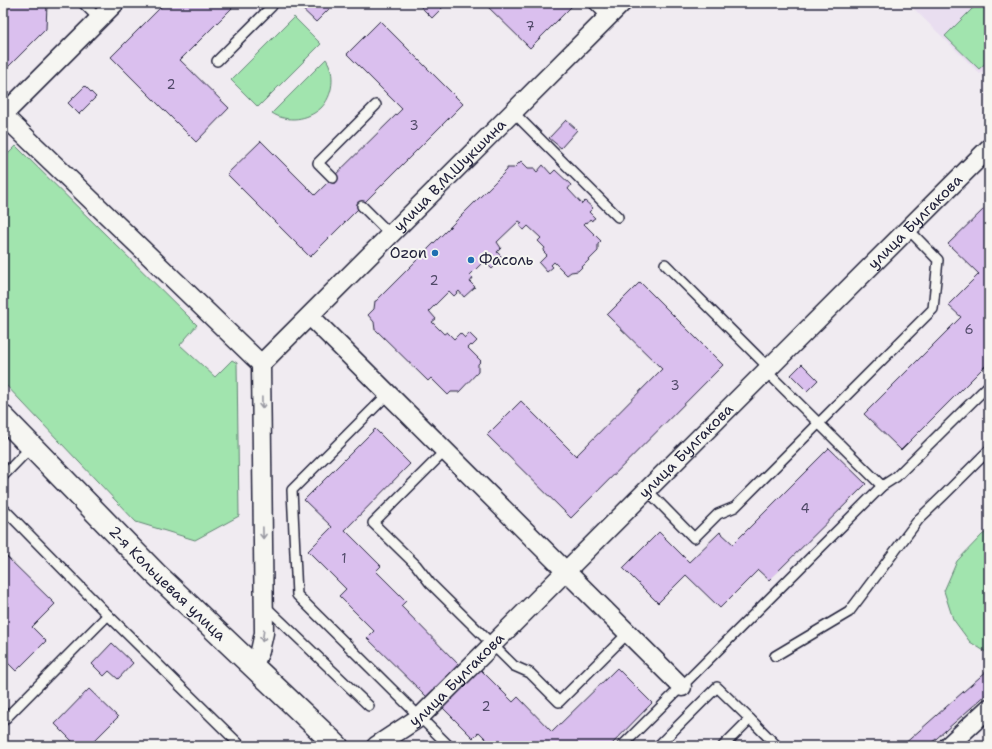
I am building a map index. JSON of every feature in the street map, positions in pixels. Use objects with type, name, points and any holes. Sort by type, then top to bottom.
[{"type":"main road","name":"2-я Кольцевая улица","points":[[3,417],[155,573],[337,746]]},
{"type":"street","points":[[115,3],[3,115],[261,364],[264,633],[260,651],[253,667]]},
{"type":"street","name":"улица В.М.Шукшина","points":[[261,364],[622,3]]},
{"type":"street","name":"улица Булгакова","points":[[376,746],[420,717],[989,148]]},
{"type":"street","points":[[310,316],[682,686]]},
{"type":"street","points":[[948,746],[989,708]]},
{"type":"lane","points":[[83,3],[99,19]]},
{"type":"lane","points":[[217,60],[272,6],[269,3]]},
{"type":"lane","points":[[593,3],[608,18]]},
{"type":"lane","points":[[333,178],[318,163],[376,105]]},
{"type":"lane","points":[[513,112],[618,217]]},
{"type":"lane","points":[[362,206],[391,235]]},
{"type":"lane","points":[[647,490],[694,538],[718,514],[735,507],[933,308],[938,260],[908,230]]},
{"type":"lane","points":[[665,264],[882,486]]},
{"type":"lane","points":[[622,746],[882,486],[896,477],[989,384]]},
{"type":"lane","points":[[388,394],[292,490],[297,595],[449,746]]},
{"type":"lane","points":[[3,476],[32,446]]},
{"type":"lane","points":[[775,656],[849,612],[919,519],[989,450]]},
{"type":"lane","points":[[445,451],[373,523],[416,565],[430,583],[492,645],[514,666],[530,673],[559,702],[628,633]]},
{"type":"lane","points":[[3,508],[108,615],[241,746]]},
{"type":"lane","points":[[264,604],[369,706]]},
{"type":"lane","points":[[3,721],[108,615]]},
{"type":"lane","points":[[658,746],[717,686],[777,746]]},
{"type":"lane","points":[[723,746],[750,719]]},
{"type":"shaded area","points":[[908,3],[989,3],[989,65],[980,74]]},
{"type":"green space","points":[[978,3],[989,3],[989,60],[979,69],[945,36]]},
{"type":"green space","points":[[294,17],[321,44],[258,107],[231,80]]},
{"type":"green space","points":[[326,59],[331,71],[332,85],[328,97],[321,108],[310,115],[297,119],[284,118],[272,113]]},
{"type":"green space","points":[[16,146],[197,325],[180,345],[215,377],[232,360],[237,363],[239,516],[195,540],[136,522],[3,382],[3,159]]},
{"type":"green space","points":[[989,530],[989,654],[970,642],[953,619],[944,591],[957,561],[982,535]]},
{"type":"building","points":[[3,3],[47,4],[46,29],[3,72],[3,18],[6,16],[3,13]]},
{"type":"building","points":[[165,3],[237,3],[180,60],[229,108],[196,142],[111,57]]},
{"type":"building","points":[[296,3],[335,3],[316,22]]},
{"type":"building","points":[[417,3],[440,3],[444,6],[432,18]]},
{"type":"building","points":[[484,3],[575,3],[530,48]]},
{"type":"building","points":[[380,21],[463,104],[310,257],[227,174],[261,141],[315,195],[402,109],[347,54]]},
{"type":"building","points":[[85,86],[96,97],[79,114],[68,103]]},
{"type":"building","points":[[566,120],[577,130],[561,148],[549,138]]},
{"type":"building","points":[[521,161],[528,168],[535,168],[537,172],[543,165],[551,174],[555,170],[571,185],[568,189],[582,204],[585,201],[593,208],[589,212],[595,218],[592,221],[590,219],[584,224],[601,241],[598,244],[598,251],[578,271],[571,272],[567,275],[554,262],[551,265],[553,267],[547,272],[539,263],[547,255],[543,251],[545,248],[538,241],[541,238],[528,226],[524,230],[519,226],[522,223],[519,221],[497,242],[501,248],[497,252],[503,258],[492,269],[487,264],[491,259],[489,256],[470,275],[473,278],[470,282],[475,287],[464,297],[459,291],[454,296],[449,291],[429,311],[436,319],[432,322],[444,334],[447,332],[454,339],[460,333],[465,338],[469,333],[477,341],[468,348],[481,361],[478,364],[478,372],[459,392],[451,392],[448,395],[431,378],[428,381],[375,330],[374,322],[368,315],[374,309],[375,301],[507,170],[507,168],[514,168]]},
{"type":"building","points":[[985,208],[989,212],[989,340],[986,343],[989,345],[989,362],[901,450],[864,414],[961,317],[948,305],[979,274],[948,244]]},
{"type":"building","points":[[640,282],[723,365],[571,518],[487,435],[521,401],[576,456],[662,369],[607,315]]},
{"type":"building","points":[[802,364],[818,380],[807,391],[791,375]]},
{"type":"building","points":[[375,429],[410,464],[345,530],[381,566],[376,571],[406,601],[401,606],[461,667],[429,699],[367,638],[374,631],[339,596],[346,589],[308,551],[332,527],[304,500]]},
{"type":"building","points":[[829,448],[866,484],[769,580],[758,570],[720,608],[686,575],[658,603],[623,568],[659,532],[689,562],[720,532],[733,544]]},
{"type":"building","points":[[3,553],[55,604],[32,627],[46,641],[16,671],[3,658],[3,611],[9,605],[3,599]]},
{"type":"building","points":[[112,643],[133,663],[118,679],[109,671],[104,676],[92,664]]},
{"type":"building","points":[[617,668],[652,703],[610,746],[493,746],[479,732],[473,738],[443,708],[481,670],[513,702],[518,697],[552,732]]},
{"type":"building","points":[[989,669],[989,692],[928,746],[902,746]]},
{"type":"building","points":[[89,689],[118,717],[89,746],[77,746],[55,724]]},
{"type":"place","name":"Ozon","points":[[435,253]]},
{"type":"place","name":"Фасоль","points":[[471,260]]}]
